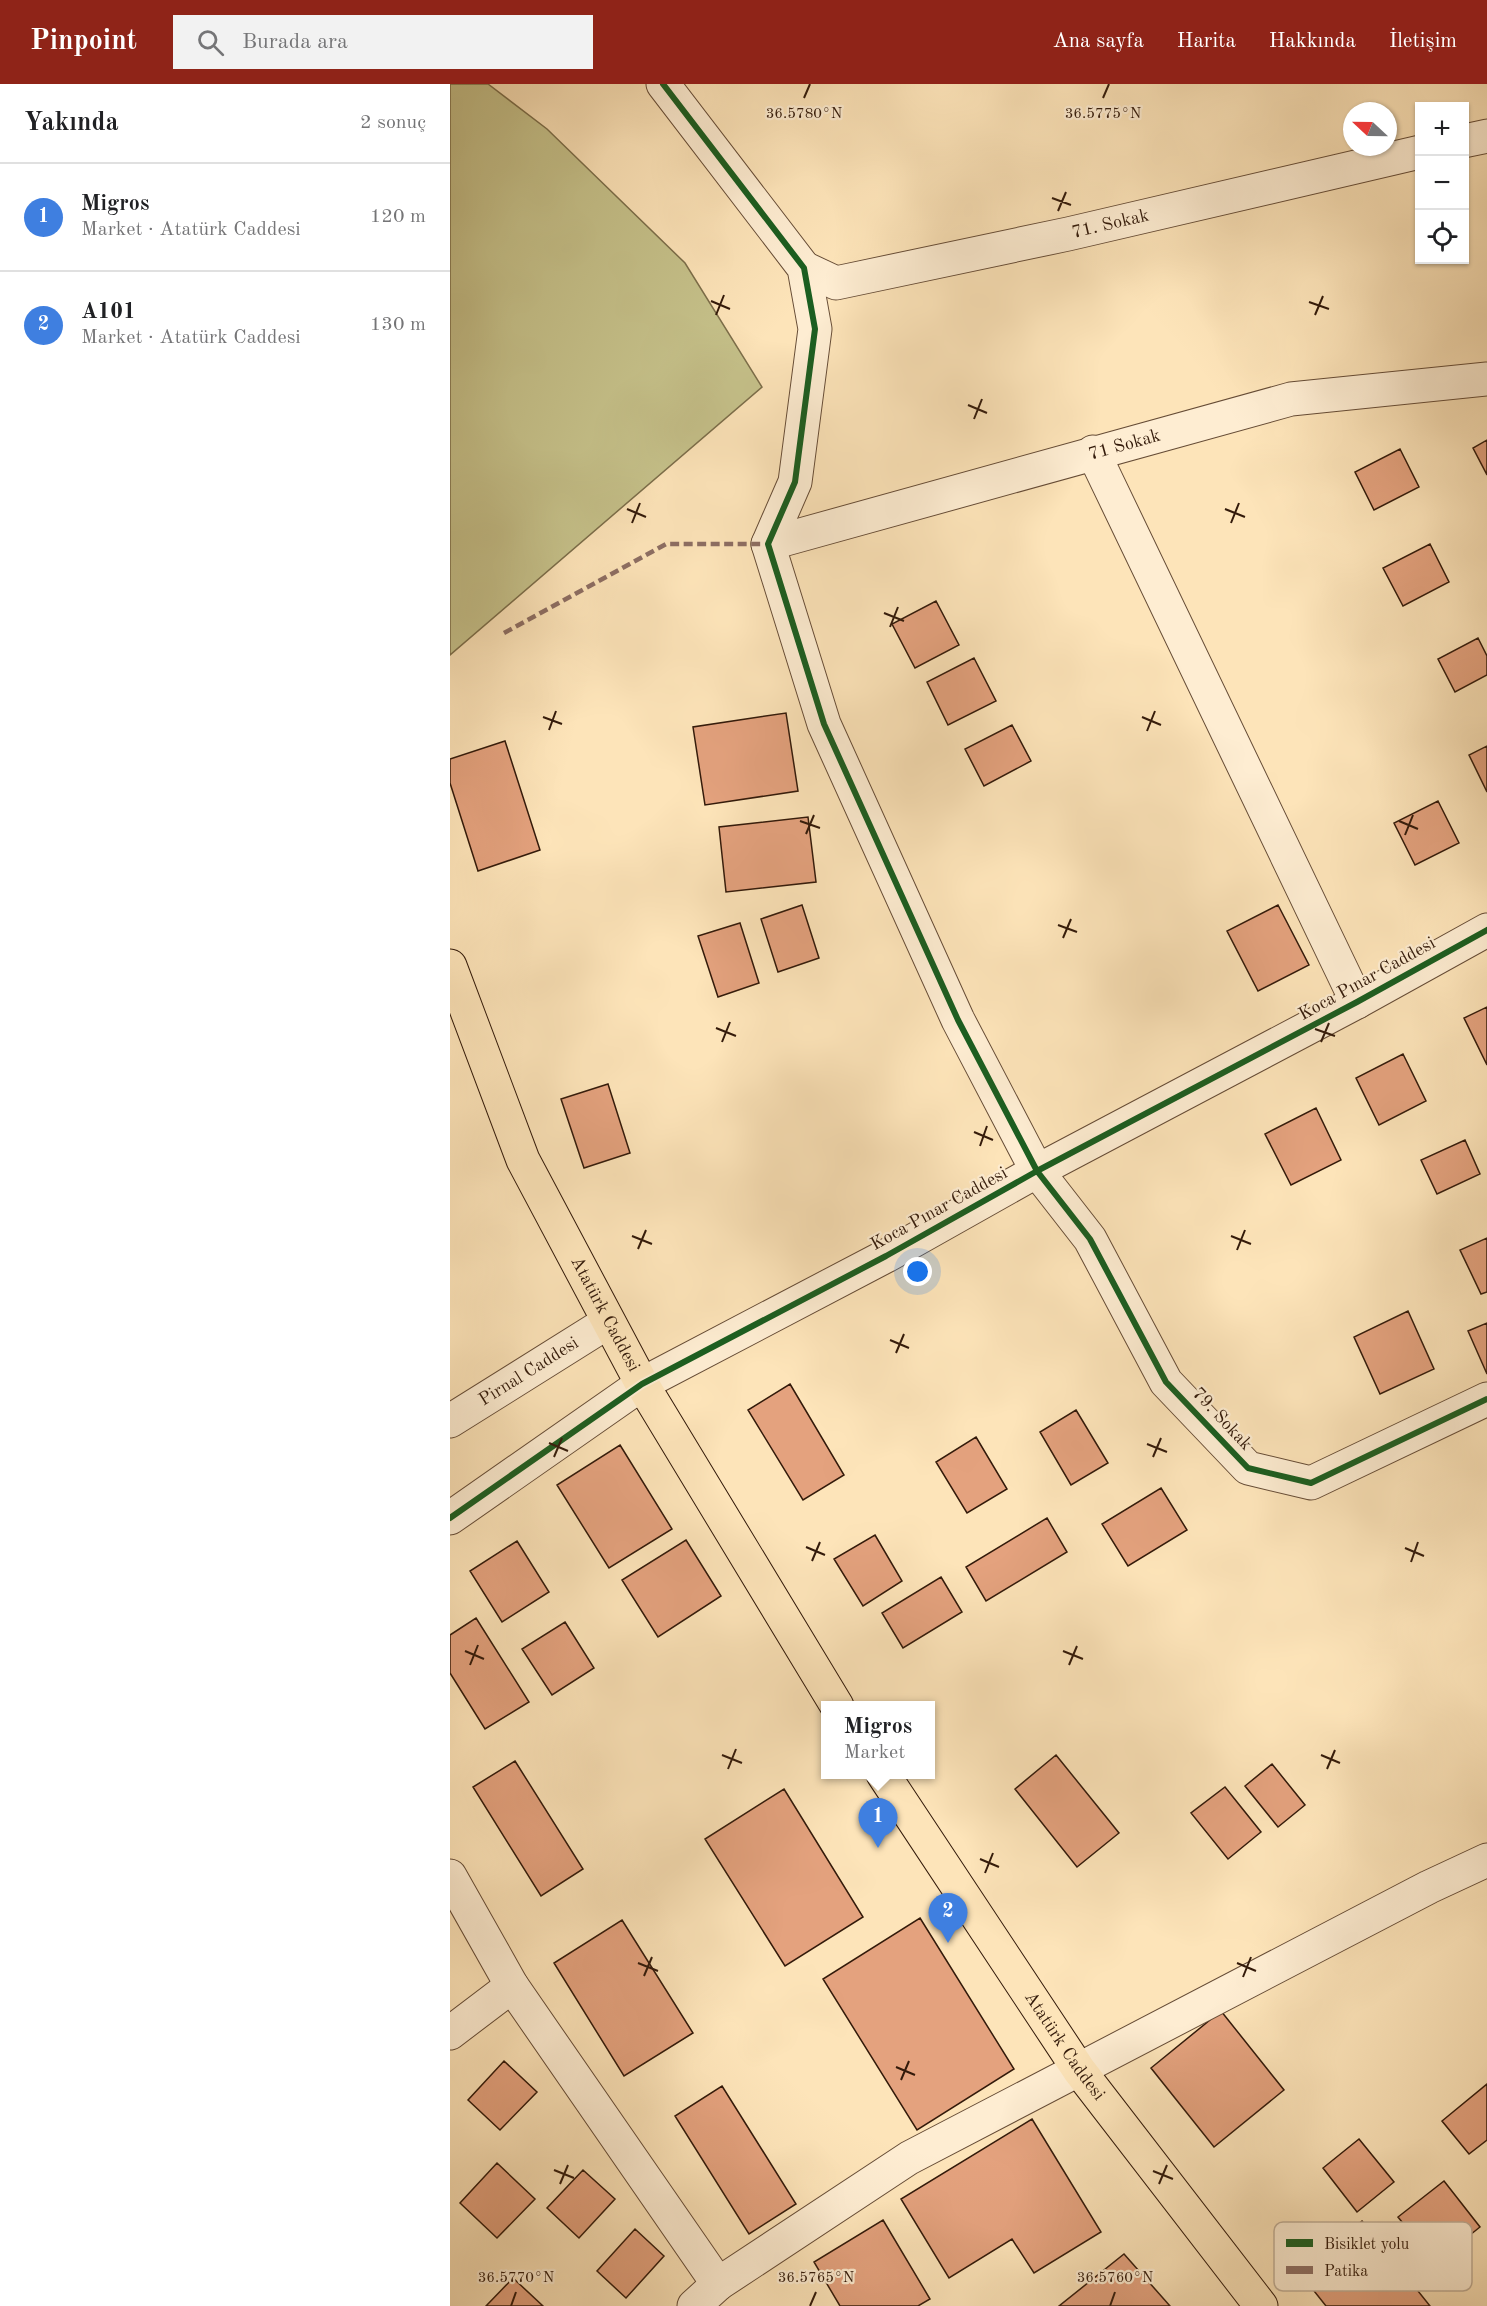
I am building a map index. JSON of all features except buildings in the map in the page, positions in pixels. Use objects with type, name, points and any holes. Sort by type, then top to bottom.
[{"type":"main road","name":"Atatürk Caddesi","points":[[450,966],[523,1160],[642,1384],[834,1701]]},
{"type":"main road","name":"Atatürk Caddesi","points":[[886,1779],[1080,2070],[1261,2306]]},
{"type":"street","points":[[663,84],[804,268],[815,329],[812,353],[795,482],[768,544]]},
{"type":"street","points":[[1469,140],[1487,136]]},
{"type":"street","name":"71. Sokak","points":[[804,268],[836,283],[1068,234],[1415,153]]},
{"type":"street","name":"71 Sokak","points":[[768,544],[1093,452],[1291,399],[1487,379]]},
{"type":"street","points":[[1093,452],[1357,1002]]},
{"type":"street","name":"79. Sokak","points":[[768,544],[824,724],[958,1020],[1037,1171],[1090,1239],[1166,1382],[1248,1468],[1311,1483],[1487,1399]]},
{"type":"street","name":"Koca Pınar Caddesi","points":[[450,1518],[642,1384],[886,1256],[1037,1171],[1357,1002],[1487,930]]},
{"type":"street","name":"Pirnal Caddesi","points":[[450,1421],[608,1322]]},
{"type":"street","points":[[694,2306],[718,2284],[909,2158],[1429,1887],[1487,1860]]},
{"type":"street","points":[[450,1876],[512,1986],[718,2284]]},
{"type":"street","points":[[450,2033],[512,1986]]},
{"type":"shaded area","points":[[450,84],[488,84],[547,129],[685,263],[762,387],[450,655]]},
{"type":"marked path","points":[[504,633],[666,544],[768,544]]},
{"type":"cycle path","points":[[663,84],[804,268],[815,329],[795,482],[768,544],[824,724],[958,1020],[1037,1171],[1090,1239],[1166,1382],[1248,1468],[1311,1483],[1487,1399]]},
{"type":"cycle path","points":[[450,1518],[642,1384],[886,1256],[1037,1171],[1357,1002],[1487,930]]},
{"type":"place","name":"Migros","points":[[878,1848]]},
{"type":"place","name":"A101","points":[[948,1943]]}]
